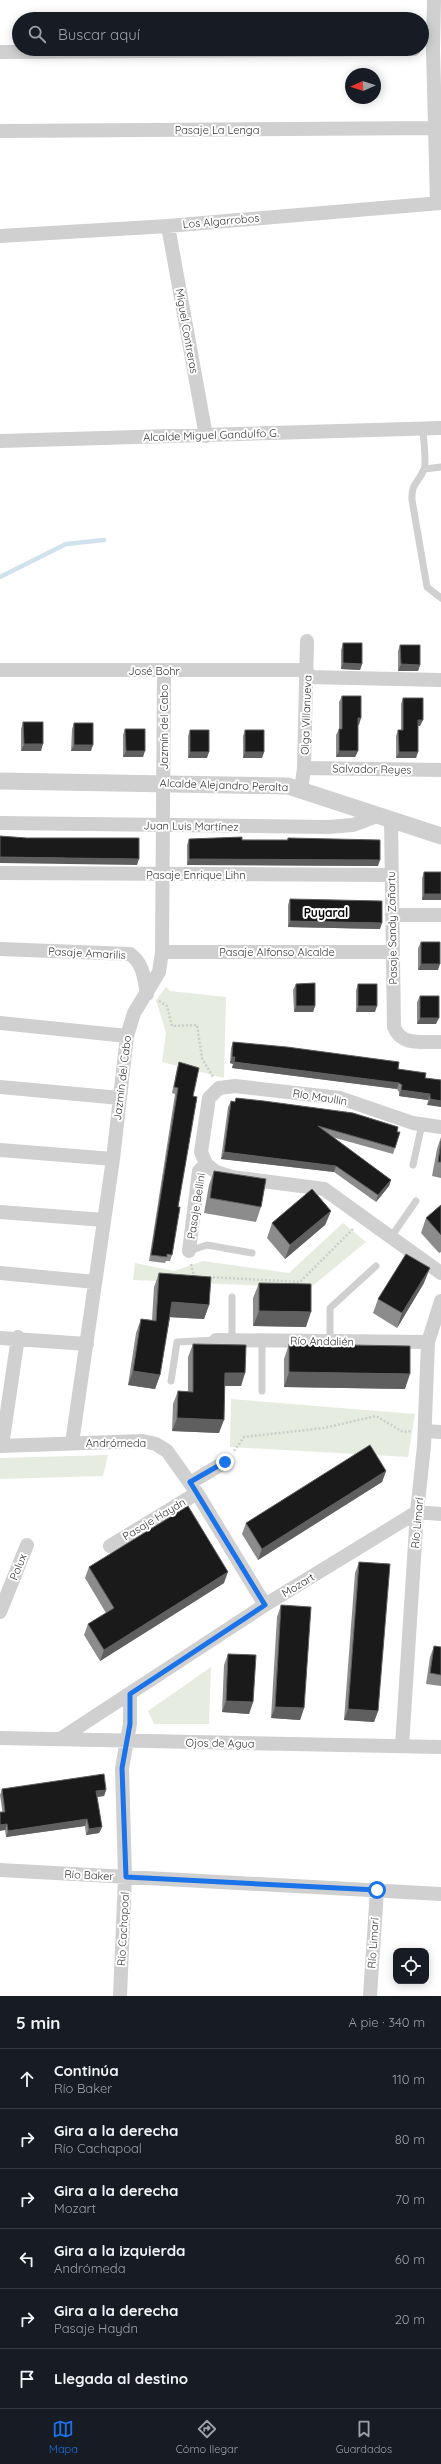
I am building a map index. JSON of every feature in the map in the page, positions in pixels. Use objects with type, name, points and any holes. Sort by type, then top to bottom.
[{"type":"street","points":[[429,35],[434,0]]},
{"type":"street","points":[[0,52],[12,52]]},
{"type":"street","points":[[428,56],[439,203]]},
{"type":"street","name":"Pasaje La Lenga","points":[[0,131],[434,128]]},
{"type":"street","name":"Los Algarrobos","points":[[0,236],[168,226],[439,203]]},
{"type":"street","name":"Miguel Contreras","points":[[168,226],[206,436]]},
{"type":"street","name":"Alcalde Miguel Gandulfo G.","points":[[0,441],[441,428]]},
{"type":"street","name":"Olga Villanueva","points":[[301,790],[304,768],[307,641]]},
{"type":"street","name":"José Bohr","points":[[0,670],[307,674],[441,680]]},
{"type":"street","name":"Jazmín del Cabo","points":[[72,1443],[104,1220],[120,1098],[126,1036],[134,1012],[147,994],[159,972],[162,952],[164,671]]},
{"type":"street","name":"Salvador Reyes","points":[[304,768],[441,770]]},
{"type":"street","name":"Alcalde Alejandro Peralta","points":[[0,781],[288,786],[441,836]]},
{"type":"street","name":"Juan Luis Martínez","points":[[0,824],[328,827],[353,826],[386,817]]},
{"type":"street","name":"Pasaje Sandy Zañartu","points":[[386,817],[392,875],[394,1027],[397,1036],[404,1041],[441,1042]]},
{"type":"street","name":"Pasaje Enrique Lihn","points":[[0,873],[392,875]]},
{"type":"street","points":[[392,915],[441,915]]},
{"type":"street","name":"Pasaje Amarilis","points":[[0,949],[130,954],[137,959],[142,970],[147,994]]},
{"type":"street","name":"Pasaje Alfonso Alcalde","points":[[162,952],[392,952]]},
{"type":"street","points":[[0,1023],[126,1036]]},
{"type":"street","name":"Río Maullin","points":[[219,1088],[235,1086],[340,1098],[422,1124],[441,1127]]},
{"type":"street","points":[[0,1087],[120,1098]]},
{"type":"street","points":[[219,1088],[209,1098],[201,1152],[206,1164],[216,1172],[232,1177],[324,1189],[441,1273]]},
{"type":"street","points":[[0,1150],[112,1159]]},
{"type":"street","name":"Pasaje Bellini","points":[[189,1251],[199,1171],[206,1164]]},
{"type":"street","points":[[0,1212],[104,1220]]},
{"type":"street","points":[[0,1273],[95,1282]]},
{"type":"street","name":"Río Limarí","points":[[402,1746],[425,1431],[428,1342],[441,1301]]},
{"type":"street","points":[[0,1338],[18,1337],[87,1344]]},
{"type":"street","points":[[1,1446],[18,1337]]},
{"type":"street","name":"Río Andalién","points":[[216,1340],[428,1342]]},
{"type":"street","points":[[425,1431],[441,1432]]},
{"type":"street","name":"Andrómeda","points":[[1,1446],[143,1441],[156,1444],[167,1451],[194,1488],[265,1605]]},
{"type":"street","name":"Pasaje Haydn","points":[[110,1546],[194,1488],[225,1462]]},
{"type":"street","points":[[418,1512],[441,1514]]},
{"type":"street","name":"Mozart","points":[[60,1739],[265,1605],[418,1512]]},
{"type":"street","name":"Polux","points":[[0,1612],[27,1545]]},
{"type":"street","name":"Río Cachapoal","points":[[120,1996],[126,1877],[122,1768],[127,1742],[130,1694]]},
{"type":"street","name":"Ojos de Agua","points":[[0,1738],[127,1742],[441,1747]]},
{"type":"street","name":"Río Baker","points":[[0,1870],[441,1894]]},
{"type":"street","name":"Río Limarí","points":[[370,1996],[377,1890]]},
{"type":"lane","points":[[423,429],[424,469],[414,482],[412,500],[427,587],[441,598]]},
{"type":"lane","points":[[424,469],[441,467]]},
{"type":"lane","points":[[413,1165],[422,1124]]},
{"type":"lane","points":[[391,1237],[416,1201]]},
{"type":"lane","points":[[189,1251],[207,1245],[252,1253]]},
{"type":"lane","points":[[330,1341],[330,1308],[376,1266]]},
{"type":"lane","points":[[232,1298],[232,1340]]},
{"type":"lane","points":[[172,1381],[177,1342],[216,1340]]},
{"type":"lane","points":[[262,1341],[262,1391]]},
{"type":"path","points":[[147,994],[167,1006],[172,1026],[197,1025],[202,1058],[219,1088]]},
{"type":"path","points":[[189,1251],[194,1276],[300,1282],[364,1218]]},
{"type":"path","points":[[225,1462],[244,1437],[324,1428],[376,1416],[402,1432],[425,1431]]},
{"type":"shaded area","points":[[166,987],[170,991],[226,997],[224,1078],[162,1062],[166,1033],[156,1000]]},
{"type":"shaded area","points":[[343,1223],[366,1242],[310,1288],[133,1280],[135,1263],[174,1271],[203,1261],[289,1273]]},
{"type":"shaded area","points":[[231,1399],[415,1414],[408,1457],[230,1447]]},
{"type":"shaded area","points":[[108,1455],[103,1476],[0,1479],[0,1458]]},
{"type":"shaded area","points":[[211,1667],[209,1724],[154,1724],[148,1711]]},
{"type":"building","points":[[343,643],[362,643],[362,664],[343,663]]},
{"type":"building","points":[[400,645],[420,645],[420,665],[401,664]]},
{"type":"building","points":[[342,696],[361,696],[361,718],[358,718],[358,751],[339,751],[339,729],[342,729]]},
{"type":"building","points":[[403,698],[423,698],[423,720],[418,720],[418,752],[399,752],[398,730],[403,730]]},
{"type":"building","points":[[23,722],[43,722],[43,744],[24,744]]},
{"type":"building","points":[[74,723],[93,723],[93,745],[74,745]]},
{"type":"building","points":[[125,729],[145,729],[145,751],[126,751]]},
{"type":"building","points":[[190,730],[209,730],[209,752],[190,752]]},
{"type":"building","points":[[245,730],[264,730],[264,752],[245,752]]},
{"type":"building","points":[[0,836],[27,838],[139,838],[139,859],[0,857]]},
{"type":"building","points":[[242,837],[242,840],[288,840],[288,838],[380,840],[380,860],[189,859],[189,839]]},
{"type":"building","points":[[424,872],[441,872],[441,894],[424,894]]},
{"type":"building","points":[[290,899],[382,901],[382,923],[290,921]]},
{"type":"building","points":[[421,942],[440,942],[440,964],[421,964]]},
{"type":"building","points":[[315,983],[315,1006],[296,1006],[296,984]]},
{"type":"building","points":[[358,984],[377,984],[377,1006],[358,1006]]},
{"type":"building","points":[[420,996],[439,996],[439,1018],[420,1018]]},
{"type":"building","points":[[233,1042],[287,1047],[399,1062],[398,1069],[426,1073],[425,1078],[441,1080],[441,1101],[430,1099],[430,1094],[401,1090],[402,1085],[399,1083],[234,1062],[235,1057],[232,1057]]},
{"type":"building","points":[[179,1062],[199,1068],[193,1096],[197,1097],[178,1207],[180,1207],[172,1255],[167,1254],[167,1257],[151,1255],[178,1088],[174,1087]]},
{"type":"building","points":[[236,1098],[353,1113],[398,1127],[397,1132],[400,1132],[395,1148],[318,1126],[391,1180],[378,1195],[336,1166],[224,1152],[231,1101],[235,1102]]},
{"type":"building","points":[[441,1141],[441,1162],[438,1162]]},
{"type":"building","points":[[214,1171],[266,1179],[261,1207],[210,1198]]},
{"type":"building","points":[[312,1189],[331,1211],[290,1245],[272,1223]]},
{"type":"building","points":[[441,1205],[441,1235],[426,1218]]},
{"type":"building","points":[[406,1254],[430,1268],[402,1313],[378,1299]]},
{"type":"building","points":[[159,1273],[211,1277],[209,1305],[172,1302],[160,1375],[133,1371],[141,1319],[156,1321]]},
{"type":"building","points":[[259,1283],[311,1284],[311,1312],[259,1311]]},
{"type":"building","points":[[193,1344],[246,1345],[245,1373],[225,1373],[224,1420],[177,1418],[178,1391],[193,1392]]},
{"type":"building","points":[[289,1344],[410,1346],[410,1374],[289,1372]]},
{"type":"building","points":[[370,1445],[386,1471],[262,1549],[246,1523]]},
{"type":"building","points":[[188,1506],[228,1572],[104,1650],[88,1624],[114,1608],[89,1567]]},
{"type":"building","points":[[359,1562],[390,1564],[378,1711],[348,1709]]},
{"type":"building","points":[[281,1605],[311,1607],[304,1708],[275,1707]]},
{"type":"building","points":[[434,1646],[441,1647],[441,1675],[430,1673]]},
{"type":"building","points":[[228,1654],[256,1655],[253,1702],[226,1701]]},
{"type":"building","points":[[104,1774],[106,1790],[96,1791],[102,1827],[89,1829],[87,1819],[8,1831],[7,1824],[0,1825],[0,1812],[5,1812],[2,1789]]},
{"type":"waterway","points":[[0,577],[66,544],[104,540]]},
{"type":"district","name":"Puyaral","points":[[326,912]]},
{"type":"route","points":[[225,1462],[190,1482],[265,1605],[130,1694],[130,1724],[122,1768],[126,1877],[377,1890]]}]
